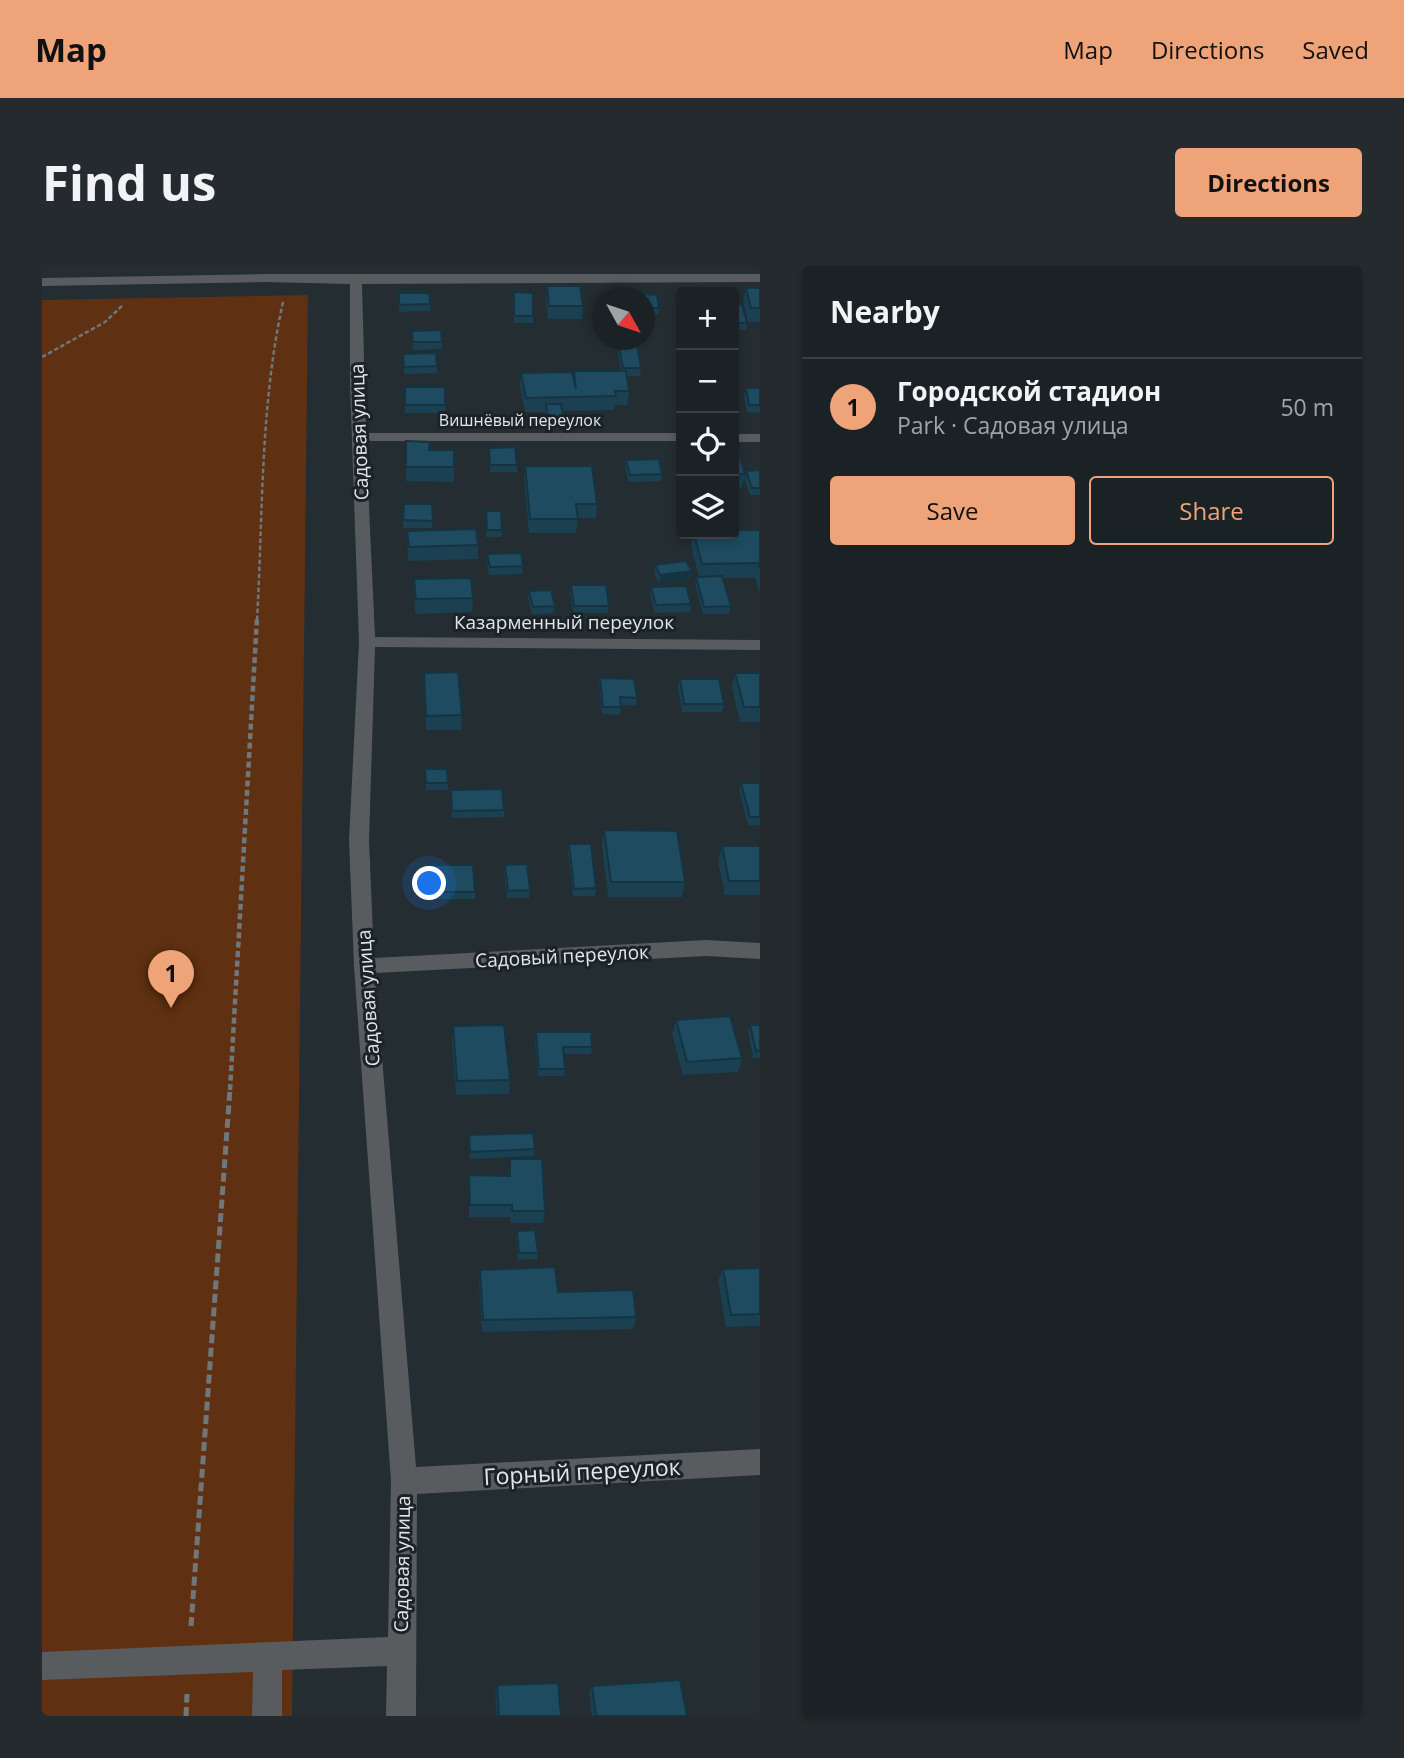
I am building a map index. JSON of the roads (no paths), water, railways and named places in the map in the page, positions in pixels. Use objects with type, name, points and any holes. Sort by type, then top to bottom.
[{"type":"street","points":[[42,282],[266,272],[293,279],[356,280],[598,271],[760,278]]},
{"type":"street","name":"Садовая улица","points":[[356,280],[359,437],[368,642],[359,840],[364,966],[404,1481],[401,1716]]},
{"type":"street","name":"Вишнёвый переулок","points":[[359,437],[676,438]]},
{"type":"street","points":[[739,438],[760,438]]},
{"type":"street","name":"Казарменный переулок","points":[[368,642],[760,645]]},
{"type":"street","name":"Садовый переулок","points":[[364,966],[706,948],[760,951]]},
{"type":"street","name":"Горный переулок","points":[[404,1481],[760,1462]]},
{"type":"street","points":[[42,1665],[400,1651]]},
{"type":"street","points":[[267,1716],[268,1658]]},
{"type":"place","name":"Городской стадион","points":[[171,1008]]}]
